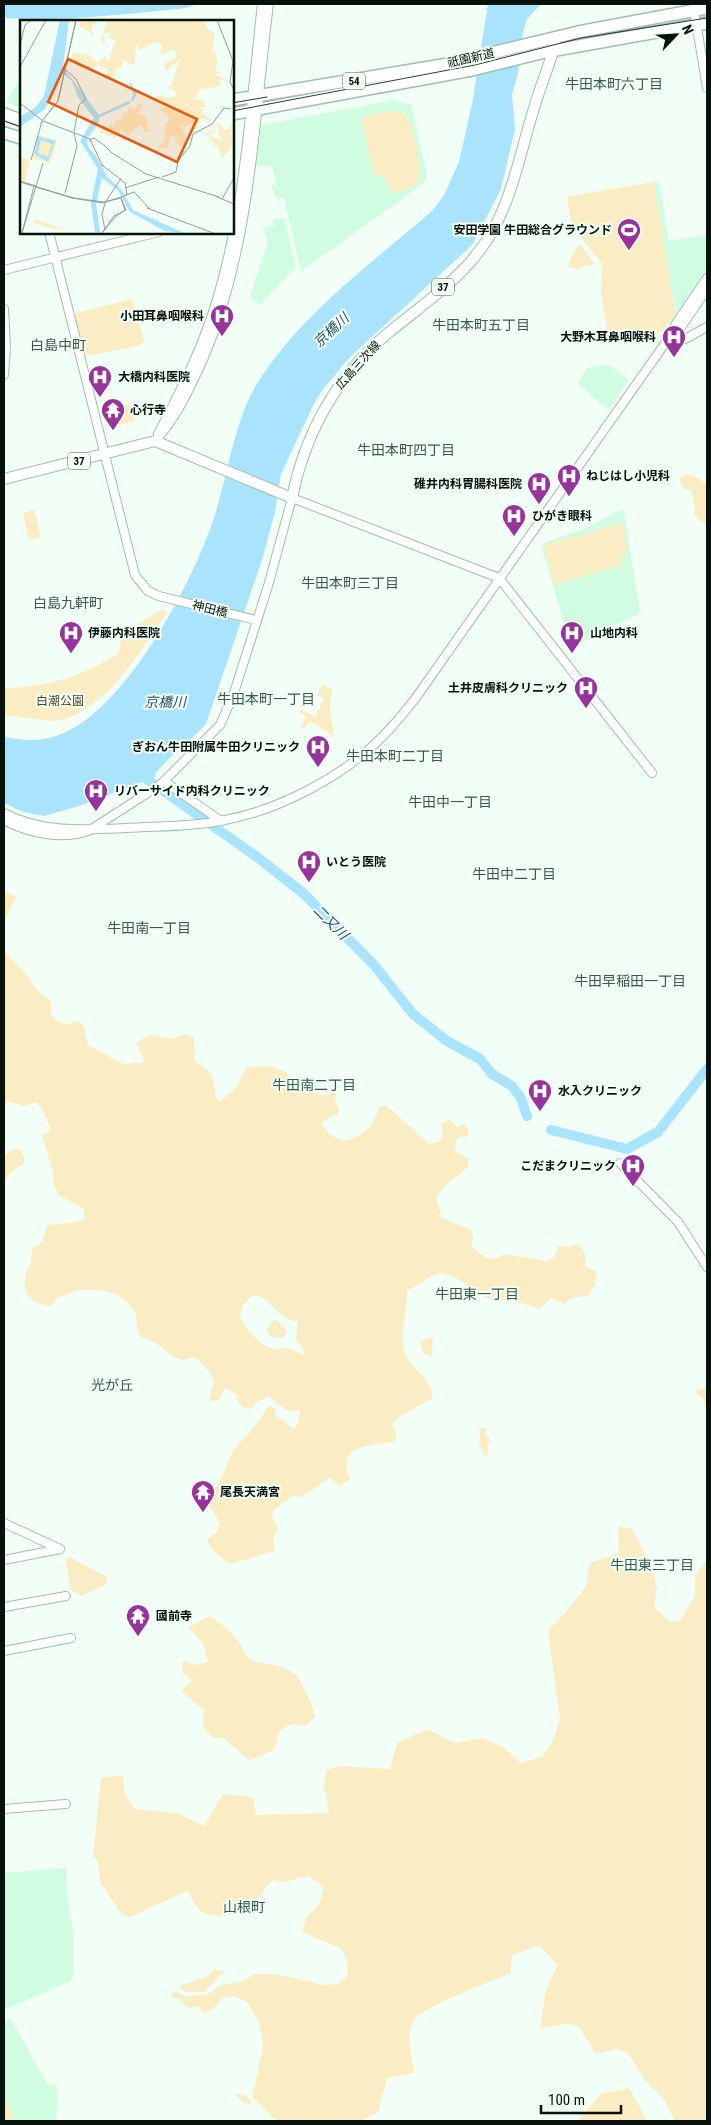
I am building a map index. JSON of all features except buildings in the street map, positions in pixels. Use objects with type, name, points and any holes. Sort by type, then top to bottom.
[{"type":"highway","name":"祇園新道","points":[[234,100],[475,58],[551,38],[694,7],[707,8]]},
{"type":"highway","name":"祇園新道","points":[[234,114],[472,70],[548,51],[702,23]]},
{"type":"highway","points":[[4,114],[20,120]]},
{"type":"highway","points":[[4,133],[20,138]]},
{"type":"main road","name":"広島三次線","points":[[288,496],[314,427],[328,401],[346,376],[366,352],[438,293],[473,259],[492,232],[510,194],[535,105],[551,38]]},
{"type":"main road","points":[[155,440],[288,496]]},
{"type":"main road","name":"37","points":[[4,479],[155,440]]},
{"type":"street","points":[[244,211],[234,214],[253,111],[265,6]]},
{"type":"street","points":[[694,7],[702,23],[707,88]]},
{"type":"street","points":[[155,440],[169,426],[188,392],[216,328],[238,248],[244,211],[253,111]]},
{"type":"street","name":"神田橋","points":[[49,234],[135,576],[148,591],[252,619]]},
{"type":"street","points":[[4,270],[151,234]]},
{"type":"street","points":[[155,440],[181,391],[207,330],[220,288],[230,234]]},
{"type":"street","points":[[4,813],[47,827],[90,830],[202,824],[220,821],[272,806],[316,786],[362,755],[385,734],[415,699],[673,332],[675,325],[707,278]]},
{"type":"street","points":[[673,332],[680,329],[707,289]]},
{"type":"street","points":[[4,309],[6,347],[4,376]]},
{"type":"street","points":[[673,332],[686,339],[707,327]]},
{"type":"street","points":[[4,820],[32,831],[50,834],[80,834],[90,830],[159,785],[213,732],[225,716],[252,619],[268,586],[288,496],[499,578],[652,773]]},
{"type":"street","points":[[159,785],[220,821]]},
{"type":"street","points":[[620,1163],[678,1222],[707,1267]]},
{"type":"street","points":[[4,1523],[60,1549],[4,1560]]},
{"type":"street","points":[[4,1607],[66,1596]]},
{"type":"street","points":[[4,1651],[71,1638]]},
{"type":"street","points":[[4,1808],[66,1804]]},
{"type":"shaded area","points":[[20,81],[20,108],[6,102]]},
{"type":"shaded area","points":[[394,100],[411,105],[427,176],[420,186],[301,271],[284,198],[277,199],[271,185],[277,185],[272,167],[256,165],[261,125]]},
{"type":"shaded area","points":[[659,181],[669,241],[707,235],[707,269],[679,311],[675,309],[654,182]]},
{"type":"shaded area","points":[[284,218],[296,267],[260,305],[250,296],[268,243],[264,228],[274,226],[273,220]]},
{"type":"shaded area","points":[[609,365],[629,380],[608,410],[578,384],[587,368]]},
{"type":"shaded area","points":[[621,510],[624,511],[640,613],[571,647],[541,544],[586,528]]},
{"type":"shaded area","points":[[66,1868],[67,1896],[73,1931],[73,1977],[70,1981],[4,2010],[4,1873]]},
{"type":"shaded area","points":[[10,2018],[48,2085],[56,2083],[58,2095],[56,2121],[4,2121],[4,2021]]},
{"type":"green space","points":[[392,111],[402,113],[410,122],[420,168],[420,176],[416,184],[407,190],[394,193],[382,174],[374,176],[361,117]]},
{"type":"green space","name":"安田学園 牛田総合グラウンド","points":[[654,182],[675,309],[678,311],[664,331],[609,340],[601,294],[602,264],[577,232],[571,220],[567,199],[569,196]]},
{"type":"green space","points":[[580,244],[595,264],[582,267],[580,270],[568,267],[571,256]]},
{"type":"green space","points":[[132,299],[144,340],[141,345],[88,356],[84,354],[74,315]]},
{"type":"green space","points":[[130,404],[135,421],[120,425],[107,425],[104,411]]},
{"type":"green space","points":[[685,475],[697,477],[705,483],[707,481],[707,525],[701,522],[694,514],[695,507],[691,491],[682,487],[680,479]]},
{"type":"green space","points":[[34,510],[41,537],[29,540],[23,513]]},
{"type":"green space","points":[[623,523],[628,554],[621,555],[622,565],[554,585],[544,545]]},
{"type":"green space","name":"白潮公園","points":[[161,610],[167,613],[135,659],[110,689],[96,702],[81,712],[59,720],[51,721],[4,715],[4,688],[49,683],[92,668],[118,653],[121,641],[119,632],[133,627]]},
{"type":"green space","points":[[322,684],[332,689],[330,707],[334,737],[310,721],[304,729],[300,726],[306,717],[299,711],[300,709],[315,717],[324,699],[317,695]]},
{"type":"green space","points":[[4,890],[16,897],[4,923]]},
{"type":"green space","points":[[4,951],[25,972],[39,992],[51,1001],[51,1015],[54,1018],[63,1023],[77,1021],[83,1024],[88,1045],[123,1064],[145,1062],[136,1043],[149,1035],[172,1039],[186,1034],[194,1038],[195,1062],[210,1072],[216,1098],[220,1101],[235,1089],[247,1067],[270,1066],[288,1073],[299,1086],[309,1090],[325,1096],[334,1091],[337,1092],[335,1099],[339,1110],[338,1114],[321,1122],[328,1132],[337,1138],[345,1140],[354,1138],[362,1133],[370,1126],[379,1107],[386,1105],[429,1144],[439,1142],[443,1134],[441,1125],[449,1119],[457,1127],[464,1124],[469,1130],[468,1136],[458,1138],[454,1150],[469,1159],[468,1167],[445,1186],[436,1198],[442,1218],[471,1230],[474,1237],[471,1246],[485,1257],[496,1259],[504,1254],[548,1261],[554,1257],[558,1246],[568,1247],[578,1244],[585,1253],[586,1266],[596,1271],[595,1285],[588,1296],[571,1298],[564,1304],[551,1298],[540,1309],[515,1301],[487,1298],[456,1278],[442,1273],[432,1276],[407,1291],[402,1337],[403,1345],[408,1360],[429,1385],[433,1398],[399,1417],[392,1424],[397,1435],[395,1441],[359,1448],[352,1452],[347,1458],[346,1467],[350,1479],[339,1487],[331,1477],[302,1497],[293,1496],[273,1511],[272,1517],[278,1529],[273,1539],[275,1551],[230,1564],[216,1553],[208,1543],[207,1539],[216,1533],[220,1524],[213,1511],[203,1503],[223,1476],[234,1450],[257,1423],[269,1405],[276,1410],[274,1414],[294,1429],[299,1420],[300,1410],[287,1411],[269,1397],[258,1401],[250,1409],[243,1407],[236,1399],[237,1395],[226,1388],[219,1400],[209,1401],[214,1382],[211,1374],[199,1360],[193,1357],[183,1360],[174,1357],[156,1343],[143,1338],[138,1333],[136,1314],[127,1302],[116,1294],[99,1290],[79,1290],[57,1298],[53,1306],[32,1300],[26,1292],[25,1280],[32,1249],[43,1242],[47,1225],[77,1222],[84,1219],[84,1210],[60,1196],[54,1187],[53,1173],[42,1136],[51,1129],[41,1107],[36,1102],[24,1106],[8,1101],[4,1106]],"holes":[[[255,1295],[263,1298],[286,1319],[298,1322],[296,1340],[303,1348],[304,1356],[290,1349],[266,1347],[246,1326],[240,1317],[244,1303]]]},
{"type":"green space","points":[[14,1149],[20,1149],[24,1156],[24,1163],[9,1174],[4,1184],[4,1156]]},
{"type":"green space","points":[[273,1320],[276,1320],[284,1327],[287,1334],[281,1338],[270,1337],[266,1330]]},
{"type":"green space","points":[[433,1338],[432,1357],[423,1353],[420,1342]]},
{"type":"green space","points":[[707,1388],[707,1412],[703,1398],[697,1395],[697,1389]]},
{"type":"green space","points":[[486,1427],[485,1434],[491,1441],[488,1444],[488,1454],[485,1457],[479,1443],[480,1431],[477,1429]]},
{"type":"green space","points":[[618,1526],[632,1529],[650,1563],[657,1587],[654,1607],[670,1622],[681,1620],[695,1595],[695,1575],[707,1560],[707,2121],[675,2121],[663,2098],[645,2080],[628,2053],[616,2049],[596,2054],[579,2027],[567,2024],[540,2028],[546,1989],[558,1965],[539,1945],[512,1955],[510,1974],[444,2001],[430,2008],[414,2020],[411,2026],[410,2040],[414,2073],[387,2078],[378,2112],[361,2121],[279,2121],[272,2117],[252,2097],[263,2047],[260,2024],[247,2002],[234,1996],[223,1998],[211,2011],[203,2013],[198,2006],[188,2008],[179,1999],[171,1997],[173,1991],[185,1996],[205,1995],[224,1984],[241,1982],[254,1974],[276,1974],[323,1985],[338,1984],[347,1976],[347,1964],[341,1950],[302,1931],[306,1918],[320,1903],[324,1887],[309,1876],[283,1882],[274,1880],[252,1906],[241,1912],[226,1916],[211,1915],[200,1910],[187,1891],[130,1917],[122,1915],[100,1882],[98,1861],[93,1856],[101,1778],[123,1775],[125,1794],[134,1809],[177,1813],[204,1826],[223,1794],[253,1797],[256,1815],[329,1813],[324,1786],[326,1770],[341,1766],[390,1769],[397,1743],[427,1729],[455,1743],[483,1738],[503,1747],[521,1763],[542,1757],[554,1739],[560,1718],[548,1631],[572,1605],[586,1586],[590,1563],[619,1553]]},
{"type":"green space","points":[[69,1557],[107,1577],[107,1584],[81,1596],[70,1589],[66,1560]]},
{"type":"green space","points":[[209,1616],[223,1625],[233,1635],[250,1660],[282,1667],[297,1675],[312,1705],[315,1717],[305,1726],[292,1724],[280,1730],[274,1750],[249,1760],[223,1738],[213,1738],[203,1728],[204,1710],[181,1691],[192,1681],[182,1672],[183,1661],[196,1665],[208,1662],[203,1643],[188,1627]]},
{"type":"green space","points":[[214,1969],[226,1971],[203,1992],[184,1992],[178,1986],[207,1977]]},
{"type":"green space","points":[[629,2088],[648,2121],[577,2121],[601,2094]]},
{"type":"green space","points":[[237,2093],[247,2096],[252,2102],[248,2105],[235,2095]]},
{"type":"green space","points":[[4,2099],[15,2116],[4,2119]]},
{"type":"water","points":[[4,4],[198,4],[186,8],[95,17],[27,19],[4,18]]},
{"type":"water","name":"京橋川","points":[[488,4],[541,4],[527,19],[523,32],[518,73],[512,95],[515,129],[501,189],[472,245],[349,358],[321,392],[311,410],[281,474],[275,512],[262,560],[206,724],[161,767],[155,774],[155,777],[82,805],[44,816],[23,812],[4,803],[4,737],[24,740],[43,739],[56,736],[80,724],[104,704],[127,679],[168,618],[185,587],[209,532],[221,495],[236,435],[249,398],[276,357],[317,311],[433,210],[444,195],[459,162],[472,104]]},
{"type":"waterway","name":"二又川","points":[[138,773],[257,857],[304,894],[374,965],[413,1014],[447,1041],[480,1059],[492,1074],[512,1086],[521,1098],[527,1116]]},
{"type":"waterway","name":"二又川","points":[[551,1130],[627,1149],[658,1132],[707,1069]]},
{"type":"tram line","points":[[234,111],[475,65],[581,38],[707,18]]},
{"type":"tram line","points":[[234,103],[267,97]]},
{"type":"tram line","points":[[4,121],[20,127]]},
{"type":"place","name":"安田学園 牛田総合グラウンド","points":[[629,251]]},
{"type":"place","name":"小田耳鼻咽喉科","points":[[222,337]]},
{"type":"place","name":"大野木耳鼻咽喉科","points":[[674,358]]},
{"type":"place","name":"大橋内科医院","points":[[100,398]]},
{"type":"place","name":"心行寺","points":[[113,431]]},
{"type":"place","name":"ねじはし小児科","points":[[569,497]]},
{"type":"place","name":"碓井内科胃腸科医院","points":[[539,505]]},
{"type":"place","name":"ひがき眼科","points":[[514,537]]},
{"type":"place","name":"伊藤内科医院","points":[[71,654]]},
{"type":"place","name":"山地内科","points":[[572,654]]},
{"type":"place","name":"土井皮膚科クリニック","points":[[586,709]]},
{"type":"place","name":"ぎおん牛田附属牛田クリニック","points":[[318,768]]},
{"type":"place","name":"リバーサイド内科クリニック","points":[[96,812]]},
{"type":"place","name":"いとう医院","points":[[309,883]]},
{"type":"place","name":"水入クリニック","points":[[540,1112]]},
{"type":"place","name":"こだまクリニック","points":[[633,1187]]},
{"type":"place","name":"尾長天満宮","points":[[203,1513]]},
{"type":"place","name":"國前寺","points":[[138,1637]]},
{"type":"district","name":"牛田本町六丁目","points":[[614,84]]},
{"type":"district","name":"牛田本町五丁目","points":[[481,325]]},
{"type":"district","name":"白島中町","points":[[58,345]]},
{"type":"district","name":"牛田本町四丁目","points":[[406,450]]},
{"type":"district","name":"牛田本町三丁目","points":[[350,583]]},
{"type":"district","name":"白島九軒町","points":[[68,603]]},
{"type":"district","name":"牛田本町一丁目","points":[[266,699]]},
{"type":"district","name":"牛田本町二丁目","points":[[395,756]]},
{"type":"district","name":"牛田中一丁目","points":[[450,802]]},
{"type":"district","name":"牛田中二丁目","points":[[514,874]]},
{"type":"district","name":"牛田南一丁目","points":[[149,928]]},
{"type":"district","name":"牛田早稲田一丁目","points":[[630,981]]},
{"type":"district","name":"牛田南二丁目","points":[[314,1085]]},
{"type":"district","name":"牛田東一丁目","points":[[477,1294]]},
{"type":"district","name":"光が丘","points":[[112,1385]]},
{"type":"district","name":"牛田東三丁目","points":[[652,1565]]},
{"type":"district","name":"山根町","points":[[244,1907]]}]
